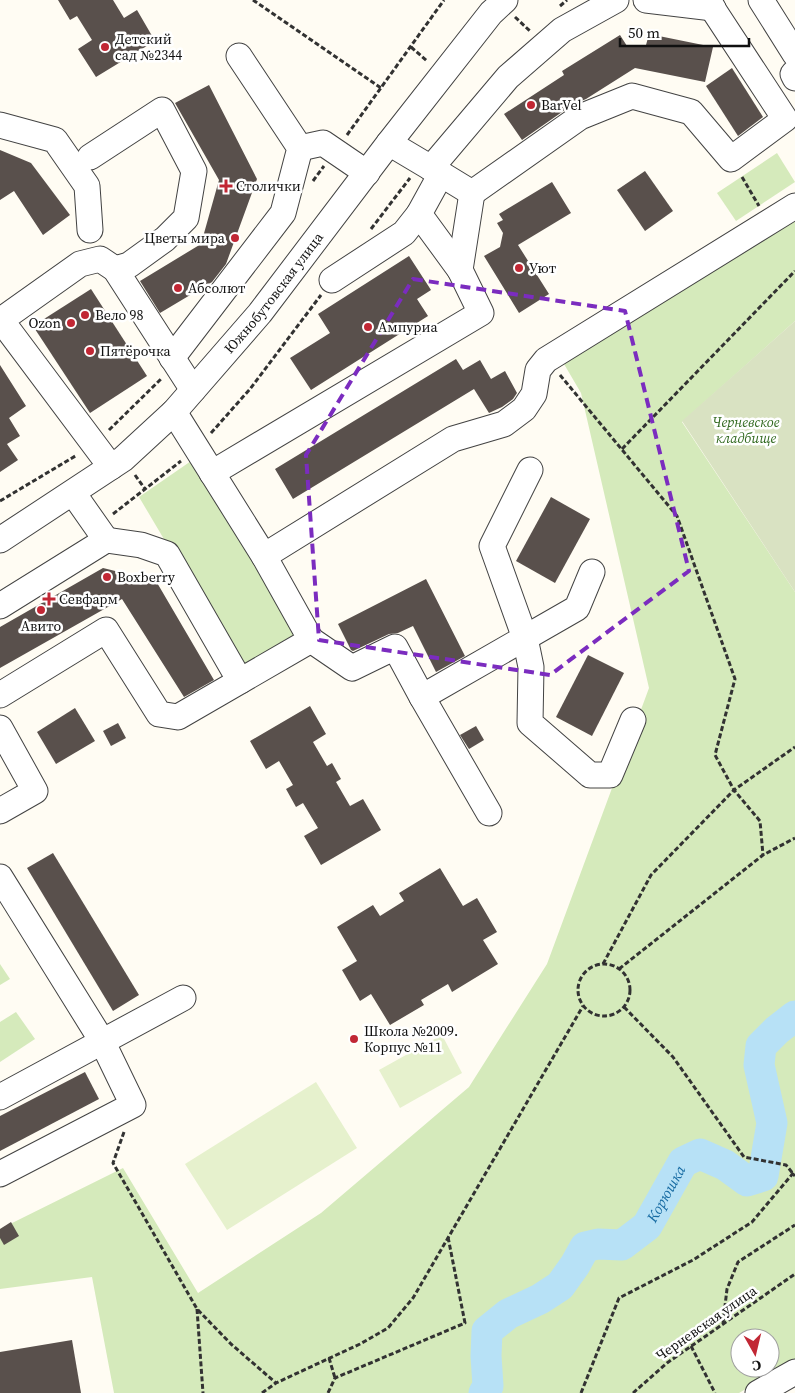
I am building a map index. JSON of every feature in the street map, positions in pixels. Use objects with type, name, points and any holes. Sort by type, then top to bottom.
[{"type":"street","name":"Южнобутовская улица","points":[[0,540],[123,459],[174,412],[260,313],[389,143],[491,13],[505,0]]},
{"type":"street","points":[[332,280],[404,233],[419,214],[431,168],[508,78],[562,30],[616,0]]},
{"type":"street","points":[[460,270],[472,193],[580,117],[632,96],[692,112],[731,159],[790,128],[710,4],[646,0]]},
{"type":"street","points":[[761,0],[795,54]]},
{"type":"street","points":[[172,358],[283,214],[300,148],[239,56]]},
{"type":"street","points":[[795,72],[792,74],[795,78]]},
{"type":"street","points":[[90,157],[162,110],[194,171],[186,218],[165,239],[129,265],[115,269]]},
{"type":"street","points":[[0,125],[55,140],[87,186],[90,230]]},
{"type":"street","points":[[300,148],[323,143],[367,173]]},
{"type":"street","points":[[389,143],[472,193]]},
{"type":"street","points":[[264,556],[452,439],[504,424],[524,408],[534,394],[538,370],[546,360],[795,206]]},
{"type":"street","points":[[212,473],[481,313],[460,270],[419,214]]},
{"type":"street","points":[[111,467],[1,320],[80,264],[100,259],[115,269],[193,390]]},
{"type":"street","points":[[174,412],[264,556],[311,640],[352,668],[395,647],[489,813]]},
{"type":"street","points":[[530,470],[492,546],[524,638],[531,667],[530,723],[590,775],[610,776],[633,720]]},
{"type":"street","points":[[73,493],[102,534],[167,554],[240,681]]},
{"type":"street","points":[[0,606],[102,534]]},
{"type":"street","points":[[422,697],[577,608],[592,572]]},
{"type":"street","points":[[0,695],[106,630],[159,714],[178,717],[311,640]]},
{"type":"street","points":[[0,728],[36,791],[0,811]]},
{"type":"street","points":[[0,877],[102,1041],[133,1105],[0,1174]]},
{"type":"street","points":[[0,1097],[183,998]]},
{"type":"street","points":[[758,1393],[795,1372]]},
{"type":"path","points":[[253,0],[381,88]]},
{"type":"path","points":[[556,8],[567,0]]},
{"type":"path","points":[[526,38],[538,27]]},
{"type":"path","points":[[731,159],[769,222]]},
{"type":"path","points":[[366,236],[431,168]]},
{"type":"path","points":[[622,449],[795,271]]},
{"type":"path","points":[[102,534],[197,449],[250,389],[332,280]]},
{"type":"path","points":[[546,360],[677,516],[735,680],[715,755],[734,790],[760,821],[763,855]]},
{"type":"path","points":[[603,964],[651,875],[734,790],[795,747]]},
{"type":"path","points":[[619,969],[763,855],[795,838]]},
{"type":"path","points":[[603,964],[612,965],[619,969],[625,975],[630,992],[624,1007],[612,1014],[599,1015],[590,1012],[583,1006],[579,998],[579,983],[588,969],[603,964]]},
{"type":"path","points":[[262,1393],[276,1383],[360,1344],[388,1328],[413,1298],[583,1006]]},
{"type":"path","points":[[580,1393],[619,1298],[693,1260],[752,1222],[794,1174],[786,1165],[744,1157],[673,1058],[624,1007]]},
{"type":"path","points":[[133,1105],[112,1163],[197,1309],[231,1344],[276,1383]]},
{"type":"path","points":[[723,1324],[727,1289],[738,1262],[795,1225]]},
{"type":"path","points":[[335,1378],[465,1323],[448,1237]]},
{"type":"path","name":"Черневская улица","points":[[633,1393],[667,1363],[795,1274]]},
{"type":"path","points":[[197,1309],[203,1393]]},
{"type":"path","points":[[691,1346],[715,1393]]},
{"type":"path","points":[[328,1393],[335,1378],[329,1358]]},
{"type":"highlighted area","points":[[413,279],[625,311],[689,571],[550,675],[319,640],[306,455]]},
{"type":"green space","points":[[777,153],[795,182],[736,221],[717,193]]},
{"type":"green space","points":[[795,221],[795,321],[682,422],[795,592],[795,1360],[780,1369],[780,1328],[730,1328],[730,1378],[764,1378],[739,1393],[114,1393],[92,1277],[0,1289],[0,1229],[123,1168],[198,1293],[321,1213],[469,1087],[547,964],[649,688],[581,393],[564,364]]},
{"type":"green space","name":"Черневское кладбище","points":[[795,321],[795,592],[682,421]]},
{"type":"green space","points":[[194,459],[301,634],[241,669],[139,497]]},
{"type":"green space","points":[[0,964],[10,979],[0,985]]},
{"type":"green space","points":[[16,1012],[35,1039],[0,1062],[0,1022]]},
{"type":"green space","points":[[442,1035],[462,1073],[400,1108],[379,1070]]},
{"type":"green space","points":[[316,1082],[357,1148],[227,1230],[185,1164]]},
{"type":"water","points":[[795,1001],[795,1023],[791,1024],[766,1045],[761,1046],[759,1041]]},
{"type":"building","points":[[58,0],[113,0],[124,18],[137,10],[155,41],[96,77],[78,49],[92,40],[77,16],[70,20]]},
{"type":"building","points":[[649,34],[713,47],[705,82],[635,68],[586,99],[572,105],[522,140],[504,114],[564,75],[562,71],[620,35],[627,46],[646,45]]},
{"type":"building","points":[[732,68],[763,117],[738,136],[706,86]]},
{"type":"building","points":[[209,85],[257,179],[226,264],[212,282],[160,313],[140,281],[201,244],[219,180],[175,103]]},
{"type":"building","points":[[0,150],[31,163],[70,215],[43,235],[14,191],[0,200]]},
{"type":"building","points":[[645,171],[673,211],[645,231],[617,190]]},
{"type":"building","points":[[552,182],[571,213],[518,245],[549,294],[519,313],[484,256],[500,247],[503,233],[497,223],[503,220],[499,214]]},
{"type":"building","name":"Ампуриа","points":[[409,256],[431,290],[417,299],[428,316],[311,390],[290,358],[330,333],[318,314]]},
{"type":"building","name":"Пятёрочка","points":[[91,289],[147,376],[90,413],[33,326]]},
{"type":"building","points":[[456,359],[463,370],[480,360],[491,379],[505,371],[517,393],[513,399],[502,407],[489,413],[474,389],[293,499],[275,469]]},
{"type":"building","points":[[0,365],[26,406],[9,418],[20,436],[7,444],[18,460],[0,472]]},
{"type":"building","points":[[551,497],[590,519],[555,583],[516,561]]},
{"type":"building","points":[[103,568],[156,581],[214,680],[184,697],[122,599],[0,668],[0,627]]},
{"type":"building","points":[[426,579],[465,656],[436,672],[413,626],[398,633],[389,634],[353,651],[351,650],[338,624]]},
{"type":"building","points":[[588,655],[624,673],[592,736],[556,717]]},
{"type":"building","points":[[310,706],[326,734],[313,742],[327,766],[332,763],[341,779],[336,782],[350,806],[363,799],[381,830],[321,865],[304,836],[318,828],[303,803],[296,807],[286,789],[293,785],[279,761],[266,769],[250,741]]},
{"type":"building","points":[[75,708],[95,741],[56,764],[37,732]]},
{"type":"building","points":[[118,723],[126,738],[111,746],[103,731]]},
{"type":"building","points":[[476,726],[484,740],[469,749],[460,735]]},
{"type":"building","points":[[53,853],[139,995],[113,1011],[27,868]]},
{"type":"building","points":[[440,868],[463,906],[477,898],[497,932],[483,940],[498,964],[452,992],[448,984],[421,1000],[424,1005],[390,1025],[371,994],[360,1001],[342,970],[357,961],[337,927],[373,905],[380,916],[404,901],[399,893]]},
{"type":"building","points":[[85,1072],[99,1099],[0,1151],[0,1116]]},
{"type":"building","points":[[11,1222],[19,1236],[4,1245],[0,1238],[0,1229]]},
{"type":"building","points":[[72,1340],[81,1393],[0,1393],[0,1352]]},
{"type":"waterway","name":"Корюшка","points":[[484,1393],[488,1386],[487,1331],[508,1314],[540,1299],[560,1286],[585,1247],[598,1244],[622,1245],[647,1226],[683,1162],[700,1154],[725,1165],[747,1181],[763,1176],[772,1123],[759,1065],[761,1046],[795,1016]]},
{"type":"place","name":"Детский сад №2344","points":[[105,47]]},
{"type":"place","name":"BarVel","points":[[531,105]]},
{"type":"place","name":"Столички","points":[[226,186]]},
{"type":"place","name":"Цветы мира","points":[[235,238]]},
{"type":"place","name":"Уют","points":[[519,268]]},
{"type":"place","name":"Абсолют","points":[[178,288]]},
{"type":"place","name":"Вело 98","points":[[85,315]]},
{"type":"place","name":"Ozon","points":[[71,323]]},
{"type":"place","name":"Ампуриа","points":[[368,327]]},
{"type":"place","name":"Пятёрочка","points":[[90,351]]},
{"type":"place","name":"Boxberry","points":[[107,577]]},
{"type":"place","name":"Севфарм","points":[[49,599]]},
{"type":"place","name":"Авито","points":[[41,610]]},
{"type":"place","name":"Школа №2009. Корпус №11","points":[[354,1039]]}]
